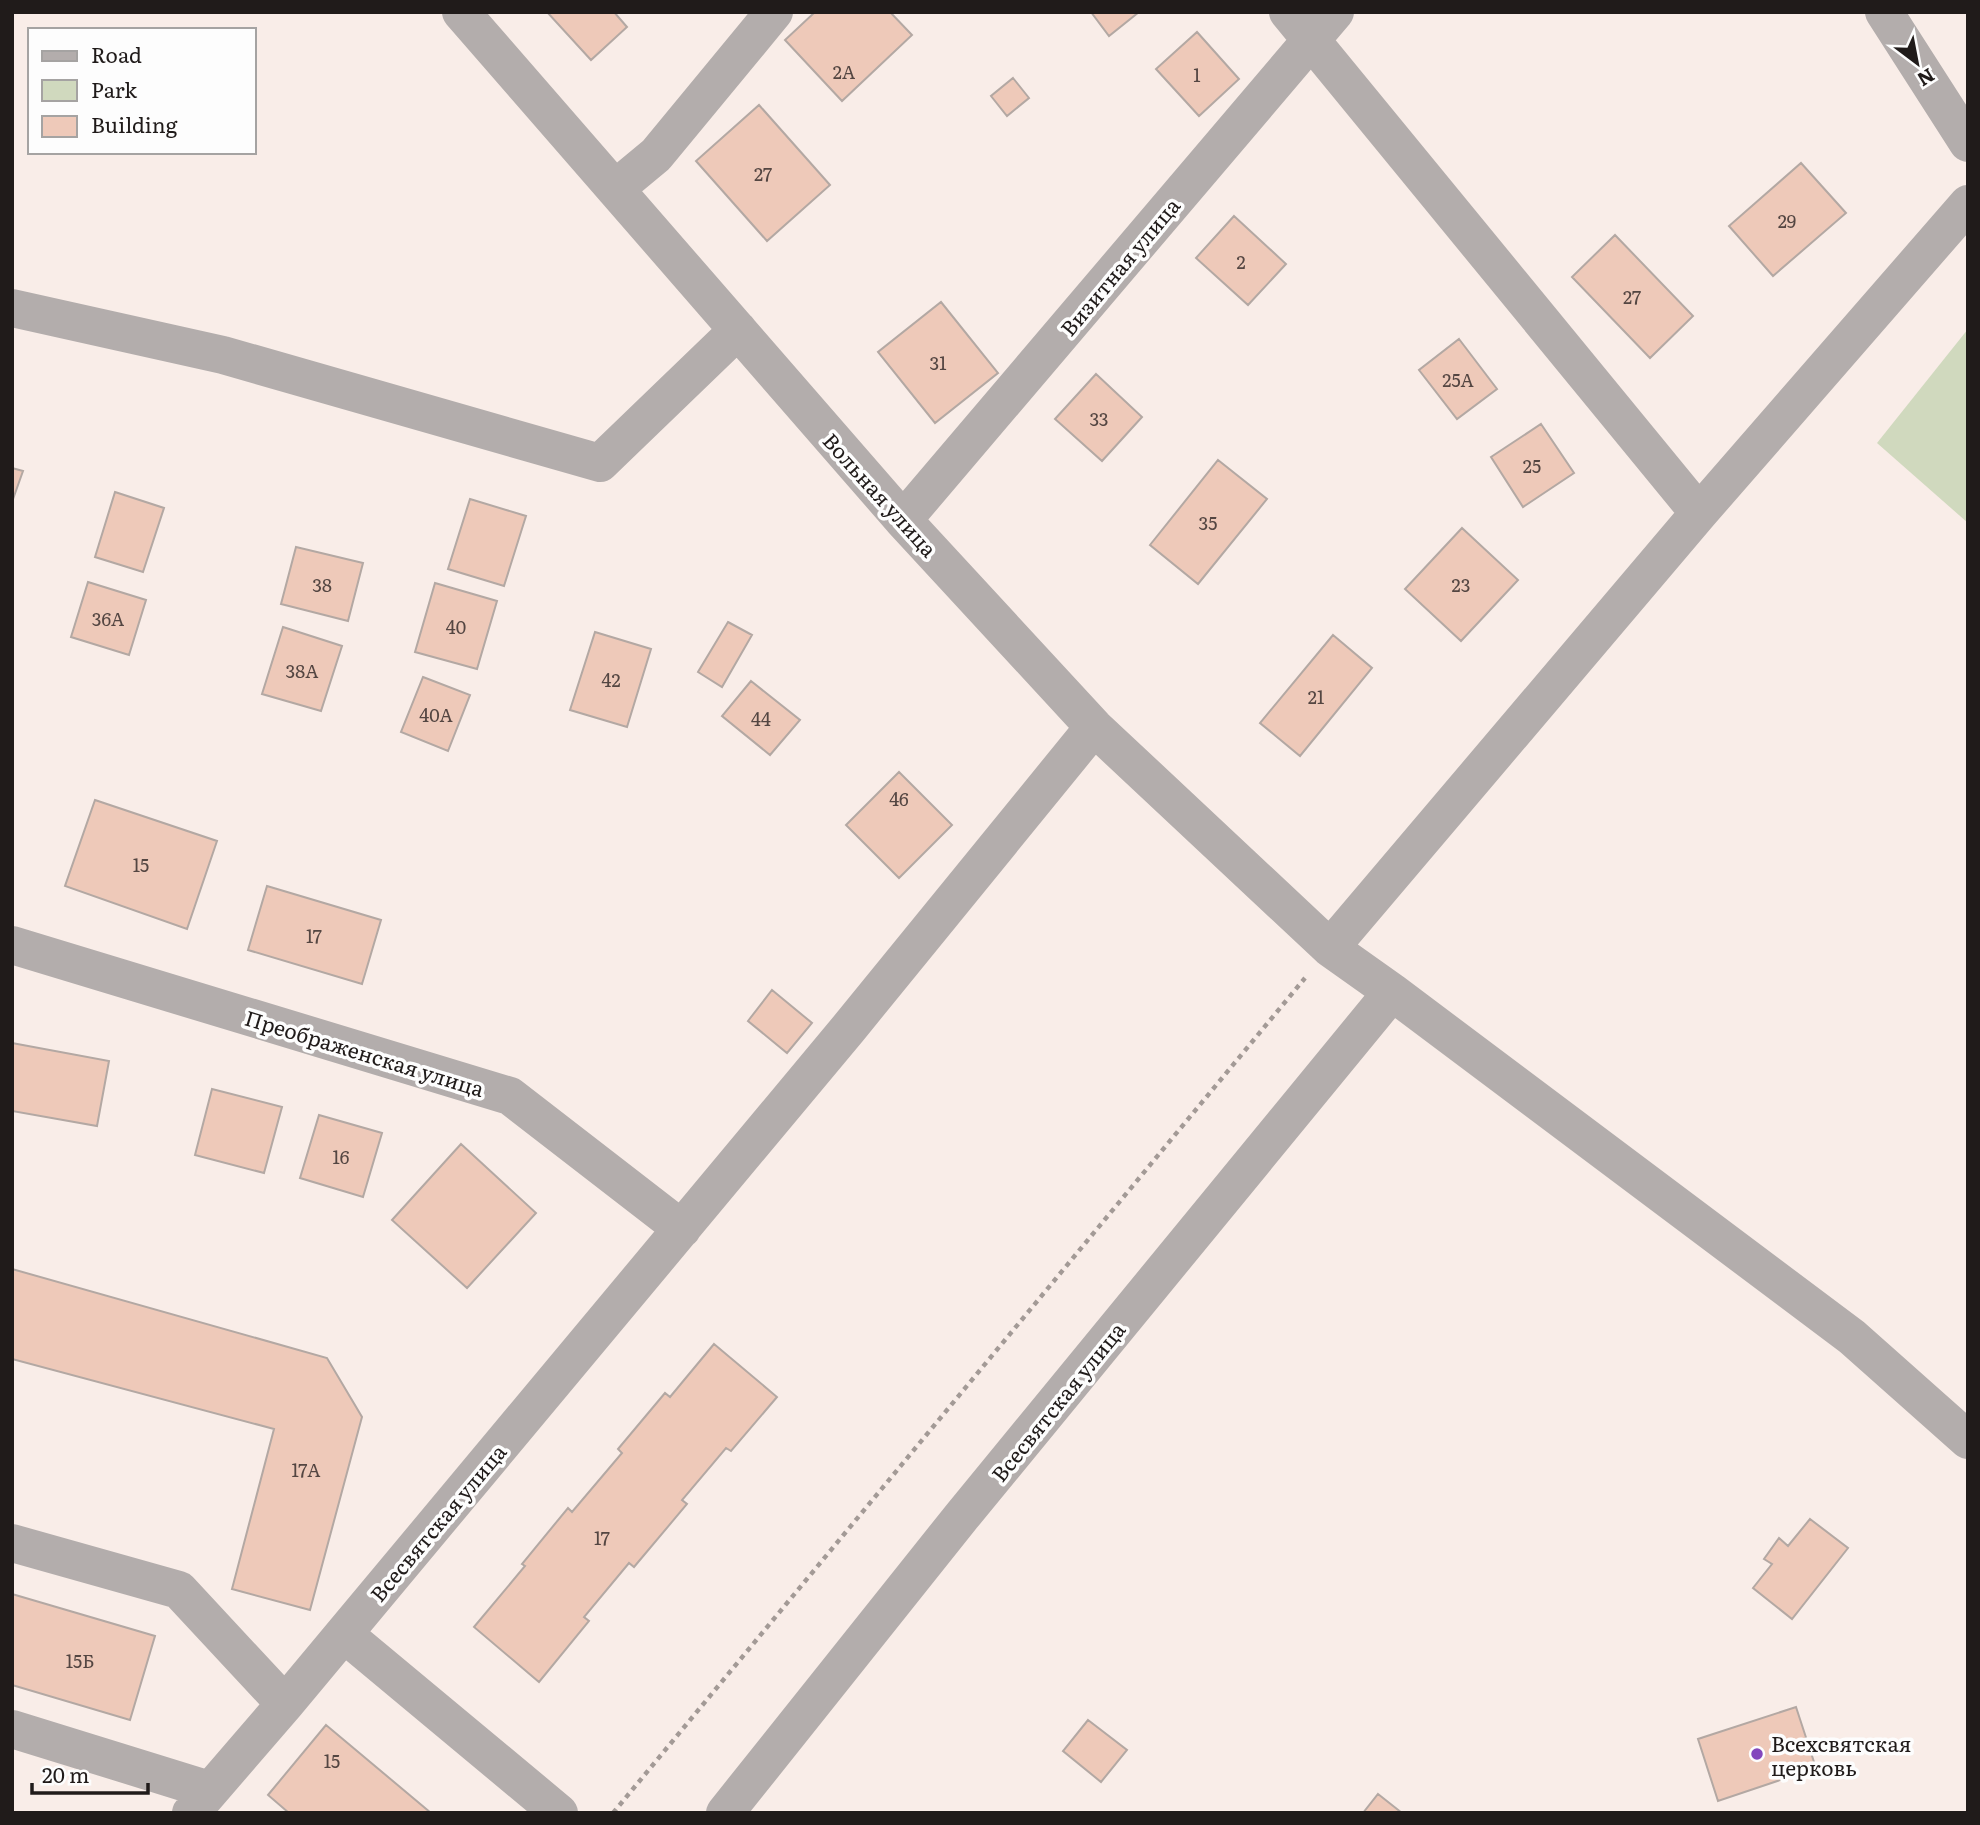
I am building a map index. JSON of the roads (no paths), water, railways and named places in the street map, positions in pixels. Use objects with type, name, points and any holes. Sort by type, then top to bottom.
[{"type":"street","name":"Вольная улица","points":[[461,12],[903,520],[1094,727],[1329,948],[1392,992],[1852,1337],[1968,1440]]},
{"type":"street","points":[[615,188],[656,155],[774,12]]},
{"type":"street","points":[[1884,12],[1968,143]]},
{"type":"street","points":[[1311,21],[1699,513]]},
{"type":"street","name":"Визитная улица","points":[[903,520],[1311,21]]},
{"type":"street","points":[[1329,948],[1699,513],[1968,204]]},
{"type":"street","points":[[12,308],[223,355],[600,463],[738,330]]},
{"type":"street","name":"Всесвятская улица","points":[[200,1801],[344,1634],[682,1229],[1094,727]]},
{"type":"street","name":"Преображенская улица","points":[[12,945],[510,1096],[682,1229]]},
{"type":"street","name":"Всесвятская улица","points":[[725,1813],[962,1516],[1392,992]]},
{"type":"street","points":[[12,1543],[179,1590],[285,1704]]},
{"type":"street","points":[[344,1634],[559,1813]]},
{"type":"street","points":[[12,1729],[200,1801]]},
{"type":"place","name":"Всехсвятская церковь","points":[[1757,1754]]}]
